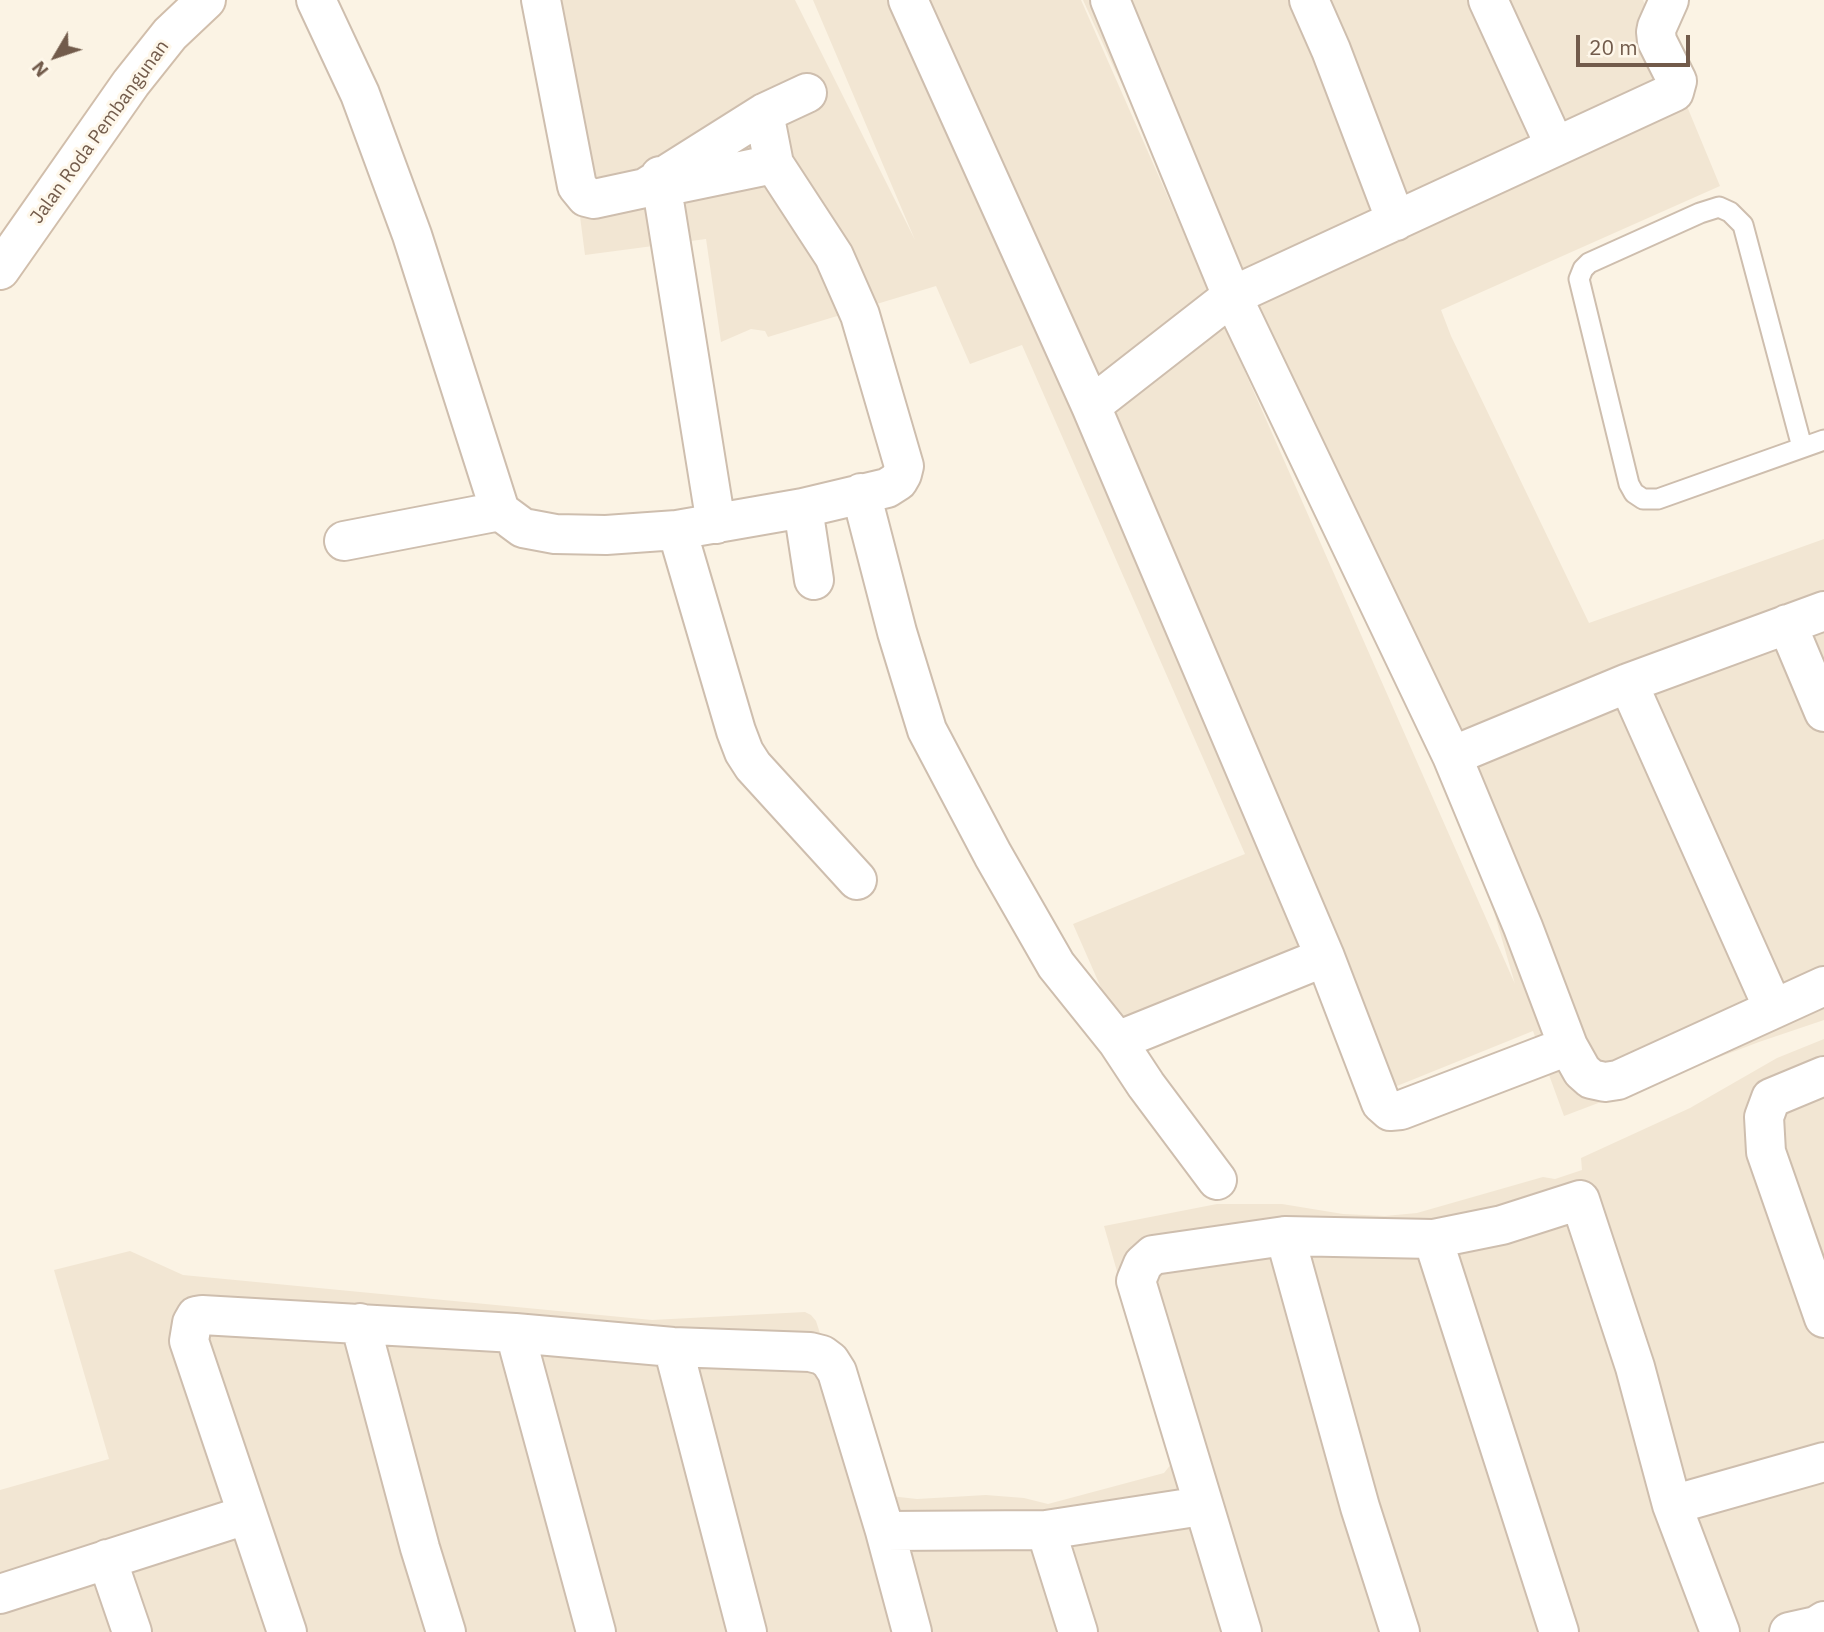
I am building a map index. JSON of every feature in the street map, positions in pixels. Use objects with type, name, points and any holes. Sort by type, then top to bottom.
[{"type":"street","name":"Jalan Roda Pembangunan","points":[[2,264],[131,83],[170,34],[206,0]]},
{"type":"street","points":[[316,0],[360,94],[412,235],[500,511],[523,528],[555,534],[677,530],[803,508],[887,488],[898,481],[904,466],[860,315],[834,256],[774,164],[764,113]]},
{"type":"street","points":[[908,0],[1091,405],[1325,957],[1381,1103],[1390,1111],[1401,1110],[1568,1046]]},
{"type":"street","points":[[1110,0],[1232,296],[1452,756],[1524,927],[1568,1046],[1582,1072],[1591,1079],[1605,1082],[1618,1080],[1824,986]]},
{"type":"street","points":[[1309,0],[1331,50],[1396,221]]},
{"type":"street","points":[[1488,0],[1555,146]]},
{"type":"street","points":[[1091,405],[1232,296],[1674,92],[1676,81],[1657,41],[1657,27],[1669,0]]},
{"type":"street","points":[[546,3],[577,186],[586,197],[594,199],[656,184],[774,164]]},
{"type":"street","points":[[656,184],[764,113],[807,93]]},
{"type":"street","points":[[656,184],[716,524]]},
{"type":"street","points":[[861,493],[897,632],[927,730],[993,855],[1056,965],[1117,1041],[1146,1085],[1217,1180]]},
{"type":"street","points":[[803,508],[814,580]]},
{"type":"street","points":[[344,541],[500,511]]},
{"type":"street","points":[[677,530],[744,752],[753,766],[857,880]]},
{"type":"street","points":[[1452,756],[1628,683],[1824,611]]},
{"type":"street","points":[[1787,624],[1824,712]]},
{"type":"street","points":[[1628,683],[1773,1008]]},
{"type":"street","points":[[1117,1041],[1325,957]]},
{"type":"street","points":[[1824,1076],[1771,1098],[1764,1117],[1766,1152],[1824,1318]]},
{"type":"street","points":[[1242,1632],[1136,1281],[1143,1264],[1153,1255],[1285,1236],[1433,1239],[1502,1225],[1580,1200],[1635,1367],[1672,1505],[1720,1632]]},
{"type":"street","points":[[1285,1236],[1360,1507],[1400,1632]]},
{"type":"street","points":[[1433,1239],[1559,1632]]},
{"type":"street","points":[[287,1632],[189,1341],[196,1316],[360,1323],[673,1347],[810,1352],[822,1355],[837,1372],[912,1632]]},
{"type":"street","points":[[360,1323],[419,1548],[446,1632]]},
{"type":"street","points":[[515,1333],[596,1632]]},
{"type":"street","points":[[673,1347],[747,1632]]},
{"type":"street","points":[[1672,1505],[1824,1462]]},
{"type":"street","points":[[885,1531],[1046,1530],[1202,1506]]},
{"type":"street","points":[[0,1594],[246,1515]]},
{"type":"street","points":[[1046,1530],[1078,1632]]},
{"type":"street","points":[[107,1559],[132,1632]]},
{"type":"lane","points":[[1802,447],[1743,225],[1730,212],[1718,207],[1700,213],[1589,262],[1579,279],[1629,484],[1634,493],[1643,499],[1658,499],[1824,440]]},
{"type":"shaded area","points":[[538,0],[795,0],[915,240],[813,0],[1081,0],[1515,984],[1494,912],[1452,802],[1307,461],[1083,0],[1643,0],[1720,186],[1441,310],[1589,623],[1824,539],[1824,1020],[1564,1116],[1533,1031],[1392,1088],[1313,952],[1120,1031],[1073,924],[1245,854],[1022,345],[970,364],[936,286],[768,337],[765,331],[751,329],[721,342],[706,239],[585,255],[574,170]]},
{"type":"shaded area","points":[[1824,1039],[1822,1632],[0,1632],[0,1490],[109,1459],[54,1270],[130,1251],[183,1275],[652,1320],[805,1312],[816,1321],[872,1494],[917,1499],[986,1495],[1024,1498],[1048,1504],[1164,1473],[1172,1463],[1104,1226],[1217,1204],[1282,1204],[1343,1214],[1385,1216],[1417,1213],[1543,1177],[1555,1179],[1582,1170],[1581,1158],[1690,1108],[1777,1058]]}]
